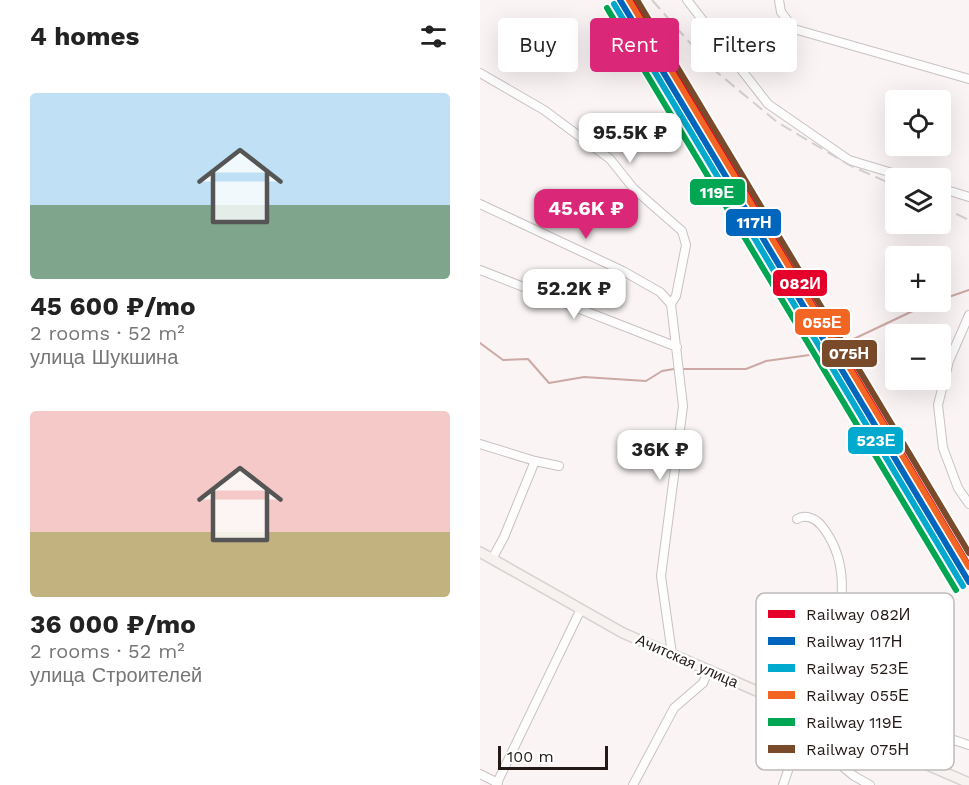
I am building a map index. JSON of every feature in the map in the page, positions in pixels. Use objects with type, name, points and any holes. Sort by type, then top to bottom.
[{"type":"main road","name":"Ачитская улица","points":[[480,552],[623,633],[756,691]]},
{"type":"main road","name":"Ачитская улица","points":[[940,770],[969,783]]},
{"type":"street","points":[[687,0],[768,104],[849,160],[885,171]]},
{"type":"street","points":[[779,0],[781,12],[794,29],[969,80]]},
{"type":"street","points":[[480,73],[544,110],[610,159],[634,189],[682,231],[686,244],[676,296],[671,304]]},
{"type":"street","points":[[951,191],[969,197]]},
{"type":"street","points":[[480,204],[622,271],[660,292],[671,304],[683,406],[661,576],[672,654]]},
{"type":"street","points":[[480,270],[677,347]]},
{"type":"street","points":[[969,315],[949,361],[938,405],[943,448],[958,488],[969,504]]},
{"type":"street","points":[[480,444],[559,466]]},
{"type":"street","points":[[492,558],[504,537],[535,461]]},
{"type":"street","points":[[797,519],[802,516],[819,522],[834,542],[840,559],[841,593]]},
{"type":"street","points":[[480,774],[497,784],[581,609]]},
{"type":"street","points":[[633,785],[674,708],[703,683],[708,670]]},
{"type":"street","points":[[954,740],[969,745]]},
{"type":"street","points":[[783,785],[788,770]]},
{"type":"street","points":[[847,770],[870,785]]},
{"type":"waterway","points":[[951,296],[969,290]]},
{"type":"waterway","points":[[682,369],[746,369],[766,361],[824,353],[911,312]]},
{"type":"waterway","points":[[480,343],[503,360],[528,359],[549,383],[584,377],[646,381],[662,371],[674,369]]},
{"type":"railway","points":[[652,0],[713,69],[777,122],[851,166],[885,181]]},
{"type":"railway","points":[[951,211],[969,220]]},
{"type":"rail line","name":"117Н","points":[[620,0],[969,582]]},
{"type":"rail line","name":"055Е","points":[[629,0],[969,567]]},
{"type":"rail line","name":"082И","points":[[631,0],[969,566]]},
{"type":"rail line","name":"075Н","points":[[637,0],[969,553]]},
{"type":"rail line","name":"523Е","points":[[614,4],[963,586]]},
{"type":"rail line","name":"119Е","points":[[607,8],[956,590]]}]
